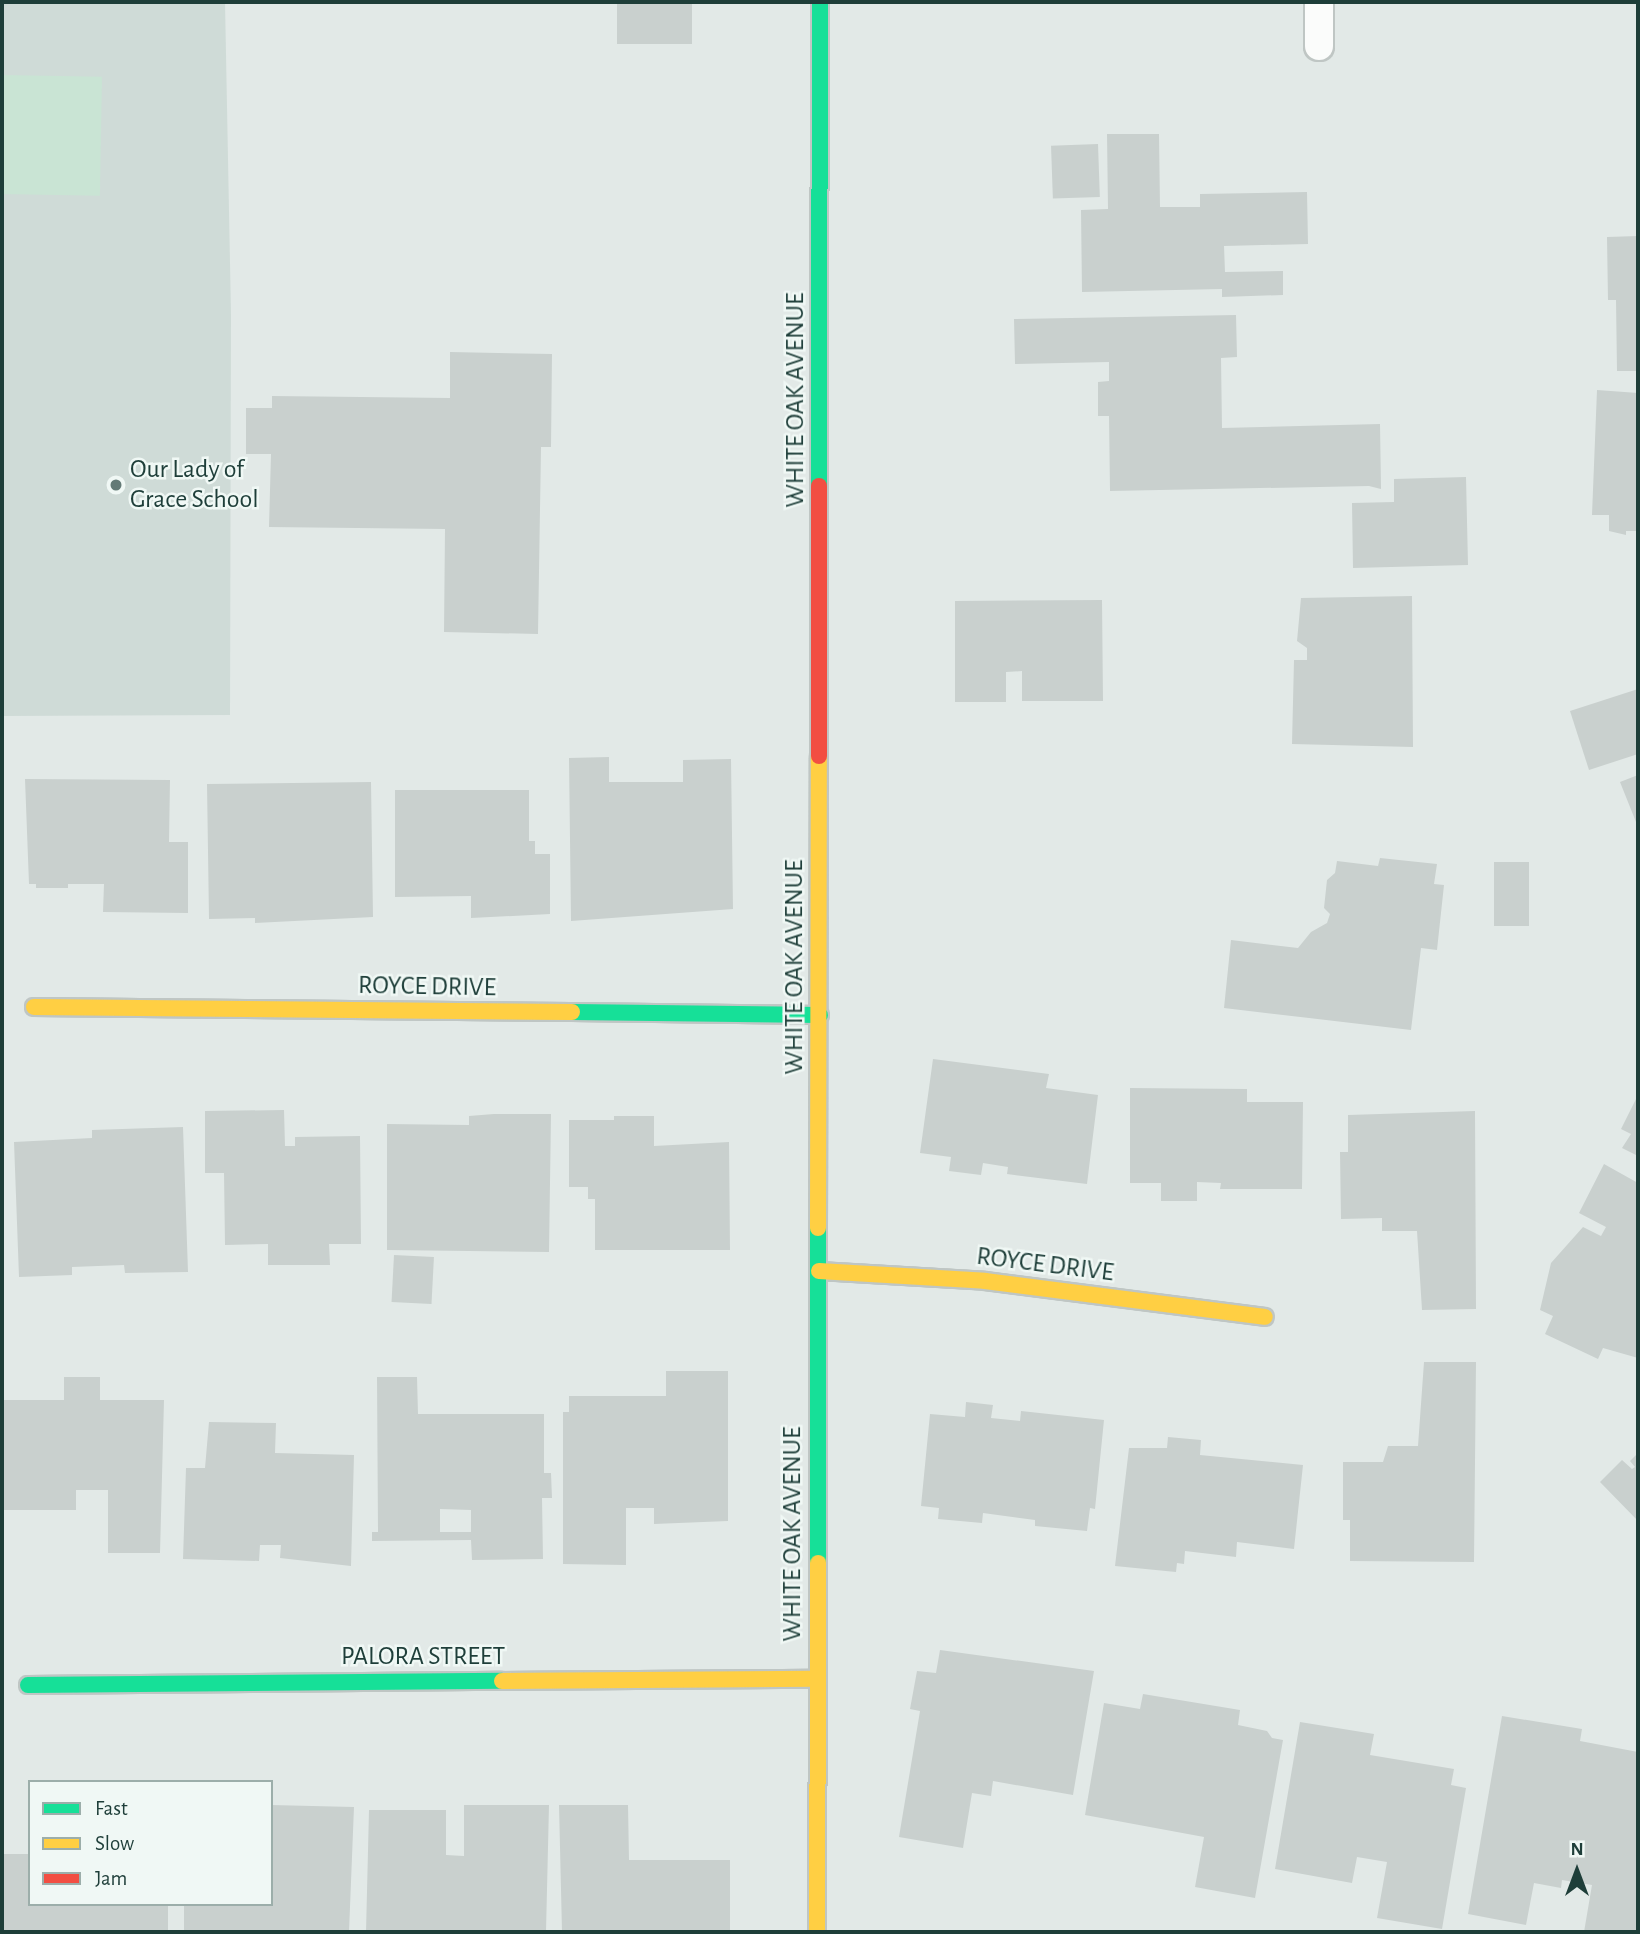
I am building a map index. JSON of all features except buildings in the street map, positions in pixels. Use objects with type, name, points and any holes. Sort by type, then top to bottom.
[{"type":"street","name":"WHITE OAK AVENUE","points":[[817,1932],[820,2]]},
{"type":"street","name":"ROYCE DRIVE","points":[[34,1007],[820,1015]]},
{"type":"street","name":"ROYCE DRIVE","points":[[819,1271],[985,1281],[1265,1317]]},
{"type":"street","name":"PALORA STREET","points":[[28,1685],[817,1679]]},
{"type":"lane","points":[[1319,2],[1319,46]]},
{"type":"shaded area","name":"Our Lady of Grace School","points":[[2,2],[225,2],[231,315],[230,715],[2,716]]},
{"type":"green space","points":[[2,75],[102,77],[100,196],[2,194]]},
{"type":"traffic: fast","points":[[819,486],[820,2]]},
{"type":"traffic: fast","points":[[572,1012],[820,1015]]},
{"type":"traffic: fast","points":[[818,1228],[818,1563]]},
{"type":"traffic: fast","points":[[28,1685],[502,1681]]},
{"type":"traffic: slow","points":[[818,1228],[819,756]]},
{"type":"traffic: slow","points":[[34,1007],[572,1012]]},
{"type":"traffic: slow","points":[[819,1271],[985,1281],[1265,1317]]},
{"type":"traffic: slow","points":[[817,1932],[818,1563]]},
{"type":"traffic: slow","points":[[502,1681],[817,1679]]},
{"type":"traffic: jam","points":[[819,486],[819,756]]},
{"type":"place","name":"Our Lady of Grace School","points":[[116,485]]}]
